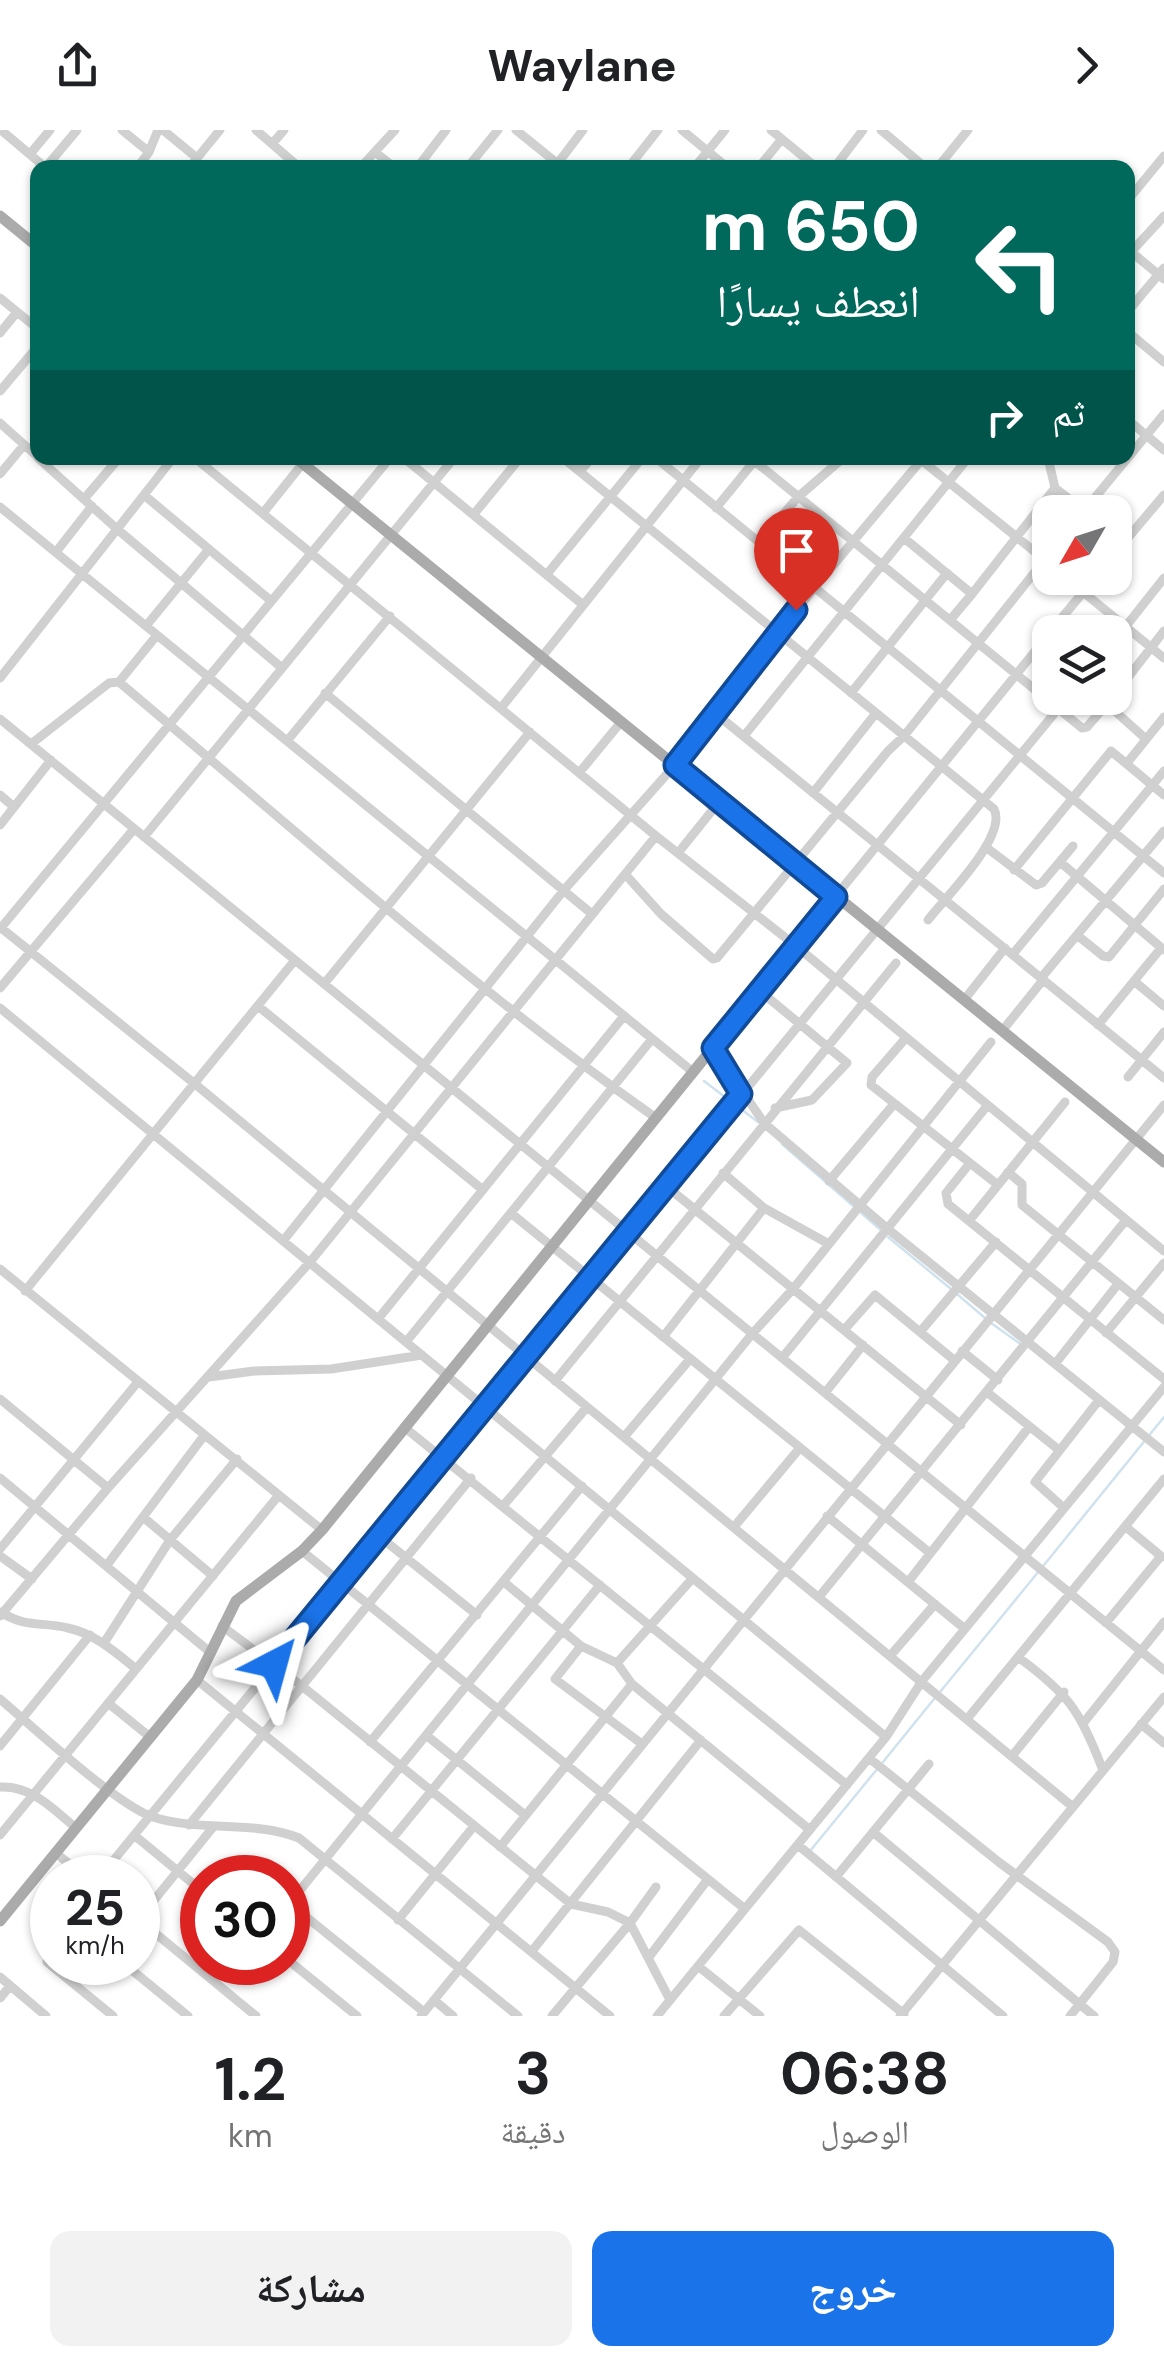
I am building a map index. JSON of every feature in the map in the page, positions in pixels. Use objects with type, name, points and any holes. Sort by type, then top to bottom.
[{"type":"main road","points":[[0,216],[30,240]]},
{"type":"main road","points":[[306,465],[1164,1162]]},
{"type":"main road","points":[[0,1921],[197,1680],[236,1601],[302,1551],[322,1530],[836,897]]},
{"type":"street","points":[[1,130],[37,160]]},
{"type":"street","points":[[30,154],[50,130]]},
{"type":"street","points":[[52,160],[77,130]]},
{"type":"street","points":[[122,130],[149,152]]},
{"type":"street","points":[[143,160],[160,130],[197,158],[220,130]]},
{"type":"street","points":[[256,130],[291,160]]},
{"type":"street","points":[[272,144],[284,130]]},
{"type":"street","points":[[368,160],[394,130]]},
{"type":"street","points":[[422,160],[446,130]]},
{"type":"street","points":[[474,160],[498,130]]},
{"type":"street","points":[[516,130],[553,160]]},
{"type":"street","points":[[564,160],[583,130]]},
{"type":"street","points":[[634,160],[658,130]]},
{"type":"street","points":[[682,130],[719,160]]},
{"type":"street","points":[[701,160],[725,130]]},
{"type":"street","points":[[771,130],[807,160]]},
{"type":"street","points":[[840,160],[863,130]]},
{"type":"street","points":[[881,130],[917,160]]},
{"type":"street","points":[[894,140],[902,130]]},
{"type":"street","points":[[944,160],[968,130]]},
{"type":"street","points":[[765,160],[782,140]]},
{"type":"street","points":[[375,152],[385,160]]},
{"type":"street","points":[[1135,191],[1164,156]]},
{"type":"street","points":[[1135,244],[1164,216]]},
{"type":"street","points":[[1135,254],[1162,274],[1135,303]]},
{"type":"street","points":[[0,298],[30,322]]},
{"type":"street","points":[[0,334],[17,312]]},
{"type":"street","points":[[1135,338],[1164,362]]},
{"type":"street","points":[[0,390],[30,355]]},
{"type":"street","points":[[1135,448],[1164,414]]},
{"type":"street","points":[[0,423],[30,450]]},
{"type":"street","points":[[1135,426],[1164,450]]},
{"type":"street","points":[[0,474],[24,445]]},
{"type":"street","points":[[47,465],[282,668]]},
{"type":"street","points":[[52,470],[56,465]]},
{"type":"street","points":[[56,552],[114,465]]},
{"type":"street","points":[[0,678],[168,465]]},
{"type":"street","points":[[204,465],[1164,1251]]},
{"type":"street","points":[[263,514],[297,465]]},
{"type":"street","points":[[384,465],[0,928],[1073,1806]]},
{"type":"street","points":[[413,465],[582,604]]},
{"type":"street","points":[[144,836],[448,465]]},
{"type":"street","points":[[474,514],[514,465]]},
{"type":"street","points":[[572,465],[942,766],[998,817],[987,848],[928,920]]},
{"type":"street","points":[[580,471],[586,465]]},
{"type":"street","points":[[546,574],[636,465]]},
{"type":"street","points":[[665,465],[1164,873]]},
{"type":"street","points":[[501,708],[695,465]]},
{"type":"street","points":[[716,508],[749,465]]},
{"type":"street","points":[[761,465],[1032,686]]},
{"type":"street","points":[[759,543],[798,496],[836,465]]},
{"type":"street","points":[[283,1240],[564,890],[675,765],[914,465]]},
{"type":"street","points":[[928,465],[1032,548]]},
{"type":"street","points":[[744,736],[962,465]]},
{"type":"street","points":[[1050,465],[1056,488],[1064,495]]},
{"type":"street","points":[[1097,495],[1121,465]]},
{"type":"street","points":[[951,620],[1056,488]]},
{"type":"street","points":[[144,495],[270,600]]},
{"type":"street","points":[[1132,533],[1164,495]]},
{"type":"street","points":[[0,506],[693,1072]]},
{"type":"street","points":[[904,538],[972,594]]},
{"type":"street","points":[[146,626],[208,549]]},
{"type":"street","points":[[851,693],[947,573]]},
{"type":"street","points":[[625,874],[661,914],[714,958],[720,956],[1032,578]]},
{"type":"street","points":[[1132,618],[1164,578]]},
{"type":"street","points":[[1064,615],[1081,595]]},
{"type":"street","points":[[1087,595],[1111,615]]},
{"type":"street","points":[[287,741],[390,616]]},
{"type":"street","points":[[1132,672],[1164,631]]},
{"type":"street","points":[[1132,632],[1164,658]]},
{"type":"street","points":[[119,682],[157,635]]},
{"type":"street","points":[[836,897],[1032,655]]},
{"type":"street","points":[[31,744],[108,683],[119,682],[387,907],[584,1066],[656,1118]]},
{"type":"street","points":[[325,693],[592,914]]},
{"type":"street","points":[[715,713],[1164,1078]]},
{"type":"street","points":[[813,792],[876,713]]},
{"type":"street","points":[[118,1855],[1052,715]]},
{"type":"street","points":[[1067,715],[1084,728],[1096,715]]},
{"type":"street","points":[[1126,715],[1146,739]]},
{"type":"street","points":[[1126,763],[1164,717]]},
{"type":"street","points":[[0,719],[1164,1670]]},
{"type":"street","points":[[580,773],[621,722]]},
{"type":"street","points":[[324,984],[530,732]]},
{"type":"street","points":[[1014,870],[1109,753],[1114,752],[1164,795]]},
{"type":"street","points":[[0,825],[50,760]]},
{"type":"street","points":[[964,1000],[1077,876],[1164,771]]},
{"type":"street","points":[[0,795],[14,807]]},
{"type":"street","points":[[678,853],[719,802]]},
{"type":"street","points":[[0,988],[134,829]]},
{"type":"street","points":[[1002,1031],[1105,899],[1164,831]]},
{"type":"street","points":[[135,1668],[90,1635],[65,1626],[26,1625],[1,1614],[310,1262],[656,836]]},
{"type":"street","points":[[987,848],[1036,886],[1073,846]]},
{"type":"street","points":[[1060,862],[1163,949],[1098,1025]]},
{"type":"street","points":[[1077,934],[1108,956],[1164,889]]},
{"type":"street","points":[[25,1291],[296,960]]},
{"type":"street","points":[[555,1381],[896,962]]},
{"type":"street","points":[[1134,981],[1164,1006]]},
{"type":"street","points":[[760,991],[844,1059],[846,1066],[812,1100],[775,1108]]},
{"type":"street","points":[[258,1006],[483,1190]]},
{"type":"street","points":[[0,1008],[886,1737]]},
{"type":"street","points":[[378,1318],[624,1016]]},
{"type":"street","points":[[1128,1077],[1164,1032]]},
{"type":"street","points":[[406,1342],[652,1039]]},
{"type":"street","points":[[904,1039],[869,1081],[998,1185]]},
{"type":"street","points":[[310,1877],[992,1042]]},
{"type":"street","points":[[713,1048],[764,1123],[888,1230],[1164,1452]]},
{"type":"street","points":[[970,1221],[1065,1102]]},
{"type":"street","points":[[829,1181],[894,1104]]},
{"type":"street","points":[[310,1922],[422,2014],[1164,1105]]},
{"type":"street","points":[[782,1358],[987,1106]]},
{"type":"street","points":[[657,2016],[886,1737],[922,1682],[1164,1383],[948,1204],[946,1195],[970,1164]]},
{"type":"street","points":[[1008,1172],[1022,1184],[1022,1205],[1164,1320]]},
{"type":"street","points":[[723,1173],[764,1208],[829,1244]]},
{"type":"street","points":[[666,1186],[961,1426]]},
{"type":"street","points":[[663,1337],[764,1208]]},
{"type":"street","points":[[512,1214],[930,1553]]},
{"type":"street","points":[[819,1597],[1126,1220]]},
{"type":"street","points":[[920,1332],[996,1242]]},
{"type":"street","points":[[1106,1333],[1164,1263]]},
{"type":"street","points":[[0,1287],[4,1273],[322,1530]]},
{"type":"street","points":[[1055,1364],[1118,1284]]},
{"type":"street","points":[[844,1330],[874,1295],[954,1360]]},
{"type":"street","points":[[824,1393],[863,1346]]},
{"type":"street","points":[[962,1350],[998,1380]]},
{"type":"street","points":[[208,1377],[254,1371],[331,1369],[422,1356]]},
{"type":"street","points":[[624,1437],[690,1359]]},
{"type":"street","points":[[32,1579],[0,1552],[137,1382]]},
{"type":"street","points":[[988,1393],[1058,1450]]},
{"type":"street","points":[[0,1399],[108,1488]]},
{"type":"street","points":[[1064,1508],[1035,1482],[1099,1400]]},
{"type":"street","points":[[503,1506],[588,1406]]},
{"type":"street","points":[[404,1427],[847,1785]]},
{"type":"street","points":[[908,1582],[1030,1427]]},
{"type":"street","points":[[107,1565],[203,1437]]},
{"type":"street","points":[[734,1528],[799,1449]]},
{"type":"street","points":[[104,1643],[170,1540],[237,1459]]},
{"type":"street","points":[[0,1478],[211,1653]]},
{"type":"street","points":[[189,1825],[471,1478]]},
{"type":"street","points":[[967,1718],[1164,1480]]},
{"type":"street","points":[[370,1742],[582,1486]]},
{"type":"street","points":[[0,1835],[280,1495]]},
{"type":"street","points":[[828,1516],[965,1629]]},
{"type":"street","points":[[143,1517],[212,1576]]},
{"type":"street","points":[[1106,1623],[1162,1557],[1126,1527]]},
{"type":"street","points":[[378,1536],[477,1615]]},
{"type":"street","points":[[302,1551],[745,1909]]},
{"type":"street","points":[[617,1663],[692,1579]]},
{"type":"street","points":[[504,1582],[581,1646],[617,1663],[632,1684],[810,1830]]},
{"type":"street","points":[[392,1839],[600,1585]]},
{"type":"street","points":[[890,1656],[935,1604]]},
{"type":"street","points":[[1084,1721],[1164,1622]]},
{"type":"street","points":[[222,1626],[302,1686],[570,1904],[608,1912],[630,1923],[670,2000]]},
{"type":"street","points":[[0,1746],[90,1635]]},
{"type":"street","points":[[581,1646],[555,1680],[642,1744]]},
{"type":"street","points":[[1018,1657],[1064,1692],[1084,1721],[1102,1768]]},
{"type":"street","points":[[197,1680],[610,2016]]},
{"type":"street","points":[[500,1846],[632,1684]]},
{"type":"street","points":[[1012,1756],[1064,1692]]},
{"type":"street","points":[[724,2016],[799,1930],[903,2015],[1164,1697]]},
{"type":"street","points":[[0,1699],[108,1788],[149,1816],[189,1825],[288,1833],[299,1838],[518,2016]]},
{"type":"street","points":[[108,1703],[150,1737]]},
{"type":"street","points":[[1141,1724],[1164,1743]]},
{"type":"street","points":[[426,1735],[525,1815]]},
{"type":"street","points":[[532,1951],[701,1740]]},
{"type":"street","points":[[869,1758],[1108,1942],[1115,1952],[1113,1962],[1070,2016]]},
{"type":"street","points":[[836,1877],[929,1764]]},
{"type":"street","points":[[0,1786],[15,1786],[34,1794],[76,1828]]},
{"type":"street","points":[[160,1893],[214,1826]]},
{"type":"street","points":[[398,1920],[474,1826]]},
{"type":"street","points":[[873,1832],[1094,2016]]},
{"type":"street","points":[[134,1835],[178,1871]]},
{"type":"street","points":[[798,1844],[1002,2016]]},
{"type":"street","points":[[649,1957],[708,1879]]},
{"type":"street","points":[[552,2016],[656,1887]]},
{"type":"street","points":[[0,1898],[11,1907]]},
{"type":"street","points":[[160,1938],[256,2016]]},
{"type":"street","points":[[698,1966],[760,2016]]},
{"type":"street","points":[[0,1976],[46,2016]]},
{"type":"street","points":[[310,1978],[357,2016]]},
{"type":"street","points":[[74,1985],[112,2016]]},
{"type":"street","points":[[150,1985],[188,2016]]},
{"type":"street","points":[[0,1998],[10,1986]]},
{"type":"street","points":[[434,2000],[453,2016]]},
{"type":"street","points":[[497,2016],[506,2006]]},
{"type":"waterway","points":[[704,1081],[730,1101]]},
{"type":"waterway","points":[[737,1106],[758,1122]]},
{"type":"waterway","points":[[782,1144],[882,1231]]},
{"type":"waterway","points":[[888,1237],[951,1289]]},
{"type":"waterway","points":[[957,1294],[985,1318]]},
{"type":"waterway","points":[[991,1323],[1022,1345]]},
{"type":"waterway","points":[[1044,1565],[1164,1417]]},
{"type":"waterway","points":[[940,1692],[1039,1571]]},
{"type":"waterway","points":[[883,1762],[934,1699]]},
{"type":"waterway","points":[[810,1851],[878,1768]]},
{"type":"route","points":[[274,1664],[741,1094],[713,1048],[836,897],[675,765],[796,610]]}]
